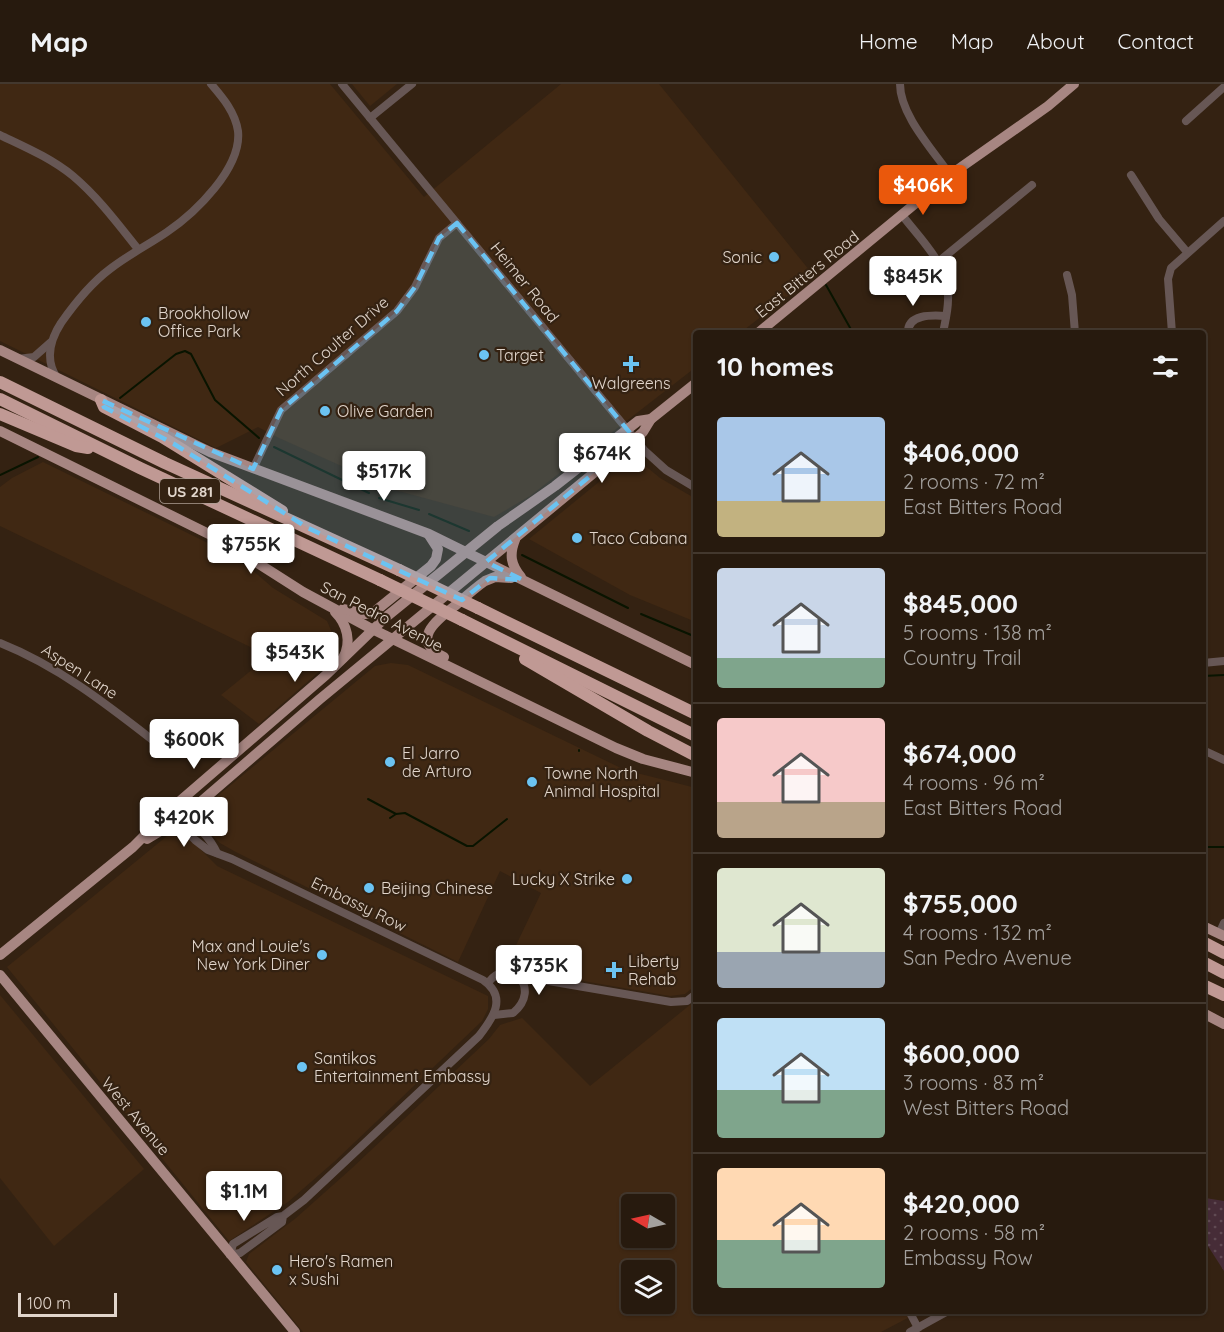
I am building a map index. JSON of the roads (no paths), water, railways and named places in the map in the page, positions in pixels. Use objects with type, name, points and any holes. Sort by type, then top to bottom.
[{"type":"highway","name":"US 281","points":[[0,382],[165,463],[399,570],[693,712]]},
{"type":"highway","name":"US 281","points":[[0,399],[107,452],[380,580],[693,734]]},
{"type":"highway","points":[[101,400],[104,407],[174,444],[308,528]]},
{"type":"highway","points":[[0,414],[76,446],[107,452]]},
{"type":"highway","points":[[483,631],[535,666],[693,754]]},
{"type":"highway","points":[[680,706],[693,705]]},
{"type":"highway","points":[[1206,944],[1224,953]]},
{"type":"highway","points":[[1206,964],[1224,973]]},
{"type":"highway","points":[[1206,986],[1224,995]]},
{"type":"main road","name":"East Bitters Road","points":[[762,330],[950,176],[1048,106],[1074,84]]},
{"type":"main road","points":[[0,350],[210,452],[429,534],[693,664]]},
{"type":"main road","points":[[133,847],[182,818],[392,639],[635,439],[643,432],[651,418],[693,385]]},
{"type":"main road","points":[[0,955],[133,847],[173,807],[466,552],[638,421],[651,418]]},
{"type":"main road","name":"San Pedro Avenue","points":[[0,431],[223,541],[322,603],[392,639],[616,748],[644,759],[693,772]]},
{"type":"main road","points":[[322,603],[365,614],[378,609],[433,564],[438,549],[429,534]]},
{"type":"main road","points":[[515,539],[511,552],[512,562],[524,580]]},
{"type":"main road","points":[[457,671],[450,660],[430,647],[428,635],[431,626],[489,579],[502,577],[524,580]]},
{"type":"main road","points":[[322,603],[338,615],[346,630],[347,649],[341,662]]},
{"type":"main road","points":[[1206,928],[1221,935]]},
{"type":"main road","name":"West Avenue","points":[[0,975],[295,1332]]},
{"type":"main road","points":[[1206,1015],[1224,1024]]},
{"type":"street","points":[[18,359],[31,358],[51,342],[68,312],[93,283],[138,249],[167,232],[191,212],[213,189],[230,165],[238,141],[235,122],[225,102],[211,84]]},
{"type":"street","name":"Heimer Road","points":[[342,84],[645,451],[666,470],[693,486]]},
{"type":"street","points":[[370,118],[412,84]]},
{"type":"street","points":[[900,84],[901,101],[950,176]]},
{"type":"street","points":[[1185,121],[1224,87]]},
{"type":"street","points":[[0,135],[35,152],[72,175],[103,205],[138,249]]},
{"type":"street","points":[[1131,175],[1159,219],[1187,252]]},
{"type":"street","points":[[938,262],[1032,185]]},
{"type":"street","points":[[902,215],[938,262],[944,276],[948,293],[944,330]]},
{"type":"street","points":[[1172,330],[1168,279],[1171,268],[1224,221]]},
{"type":"street","name":"North Coulter Drive","points":[[253,469],[281,410],[397,311],[415,287],[439,238],[457,223]]},
{"type":"street","points":[[1067,274],[1075,330]]},
{"type":"street","points":[[908,330],[910,323],[919,318],[928,315],[946,316]]},
{"type":"street","points":[[51,342],[50,365],[58,378]]},
{"type":"street","name":"Aspen Lane","points":[[0,643],[35,658],[93,693],[168,752]]},
{"type":"street","points":[[1206,663],[1224,661]]},
{"type":"street","points":[[1206,751],[1224,760]]},
{"type":"street","name":"Embassy Row","points":[[173,807],[182,818],[182,824],[195,840],[208,850],[488,983]]},
{"type":"street","points":[[1221,935],[1224,923]]},
{"type":"street","points":[[230,1255],[233,1244],[277,1217],[283,1216],[304,1200],[479,1036],[494,1015],[497,999],[494,989],[488,983],[497,974],[504,972],[515,974],[522,981],[526,990],[525,1000],[513,1013],[494,1015]]},
{"type":"street","points":[[522,981],[537,979],[671,1002],[687,1001],[693,996]]},
{"type":"street","points":[[910,1314],[914,1330],[943,1314]]},
{"type":"waterway","points":[[826,285],[851,330]]},
{"type":"waterway","points":[[120,398],[176,354],[185,351],[191,354],[215,400],[259,438]]},
{"type":"waterway","points":[[274,447],[369,493]]},
{"type":"waterway","points":[[0,475],[38,457]]},
{"type":"waterway","points":[[379,498],[419,510]]},
{"type":"waterway","points":[[429,514],[469,531]]},
{"type":"waterway","points":[[522,555],[628,608]]},
{"type":"waterway","points":[[641,614],[693,636]]},
{"type":"waterway","points":[[1206,676],[1224,675]]},
{"type":"waterway","points":[[368,799],[396,814],[405,813],[467,846],[473,846],[507,819]]},
{"type":"waterway","points":[[390,818],[396,814]]},
{"type":"waterway","points":[[1206,847],[1224,847]]},
{"type":"place","name":"Sonic","points":[[774,257]]},
{"type":"place","name":"Brookhollow Office Park","points":[[146,322]]},
{"type":"place","name":"Target","points":[[484,355]]},
{"type":"place","name":"Walgreens","points":[[631,364]]},
{"type":"place","name":"Olive Garden","points":[[325,411]]},
{"type":"place","name":"Taco Cabana","points":[[577,538]]},
{"type":"place","name":"El Jarro de Arturo","points":[[390,762]]},
{"type":"place","name":"Towne North Animal Hospital","points":[[532,782]]},
{"type":"place","name":"Lucky X Strike","points":[[627,879]]},
{"type":"place","name":"Beijing Chinese","points":[[369,888]]},
{"type":"place","name":"Max and Louie's New York Diner","points":[[322,955]]},
{"type":"place","name":"Liberty Rehab","points":[[614,970]]},
{"type":"place","name":"Santikos Entertainment Embassy","points":[[302,1067]]},
{"type":"place","name":"Hero's Ramen x Sushi","points":[[277,1270]]}]
